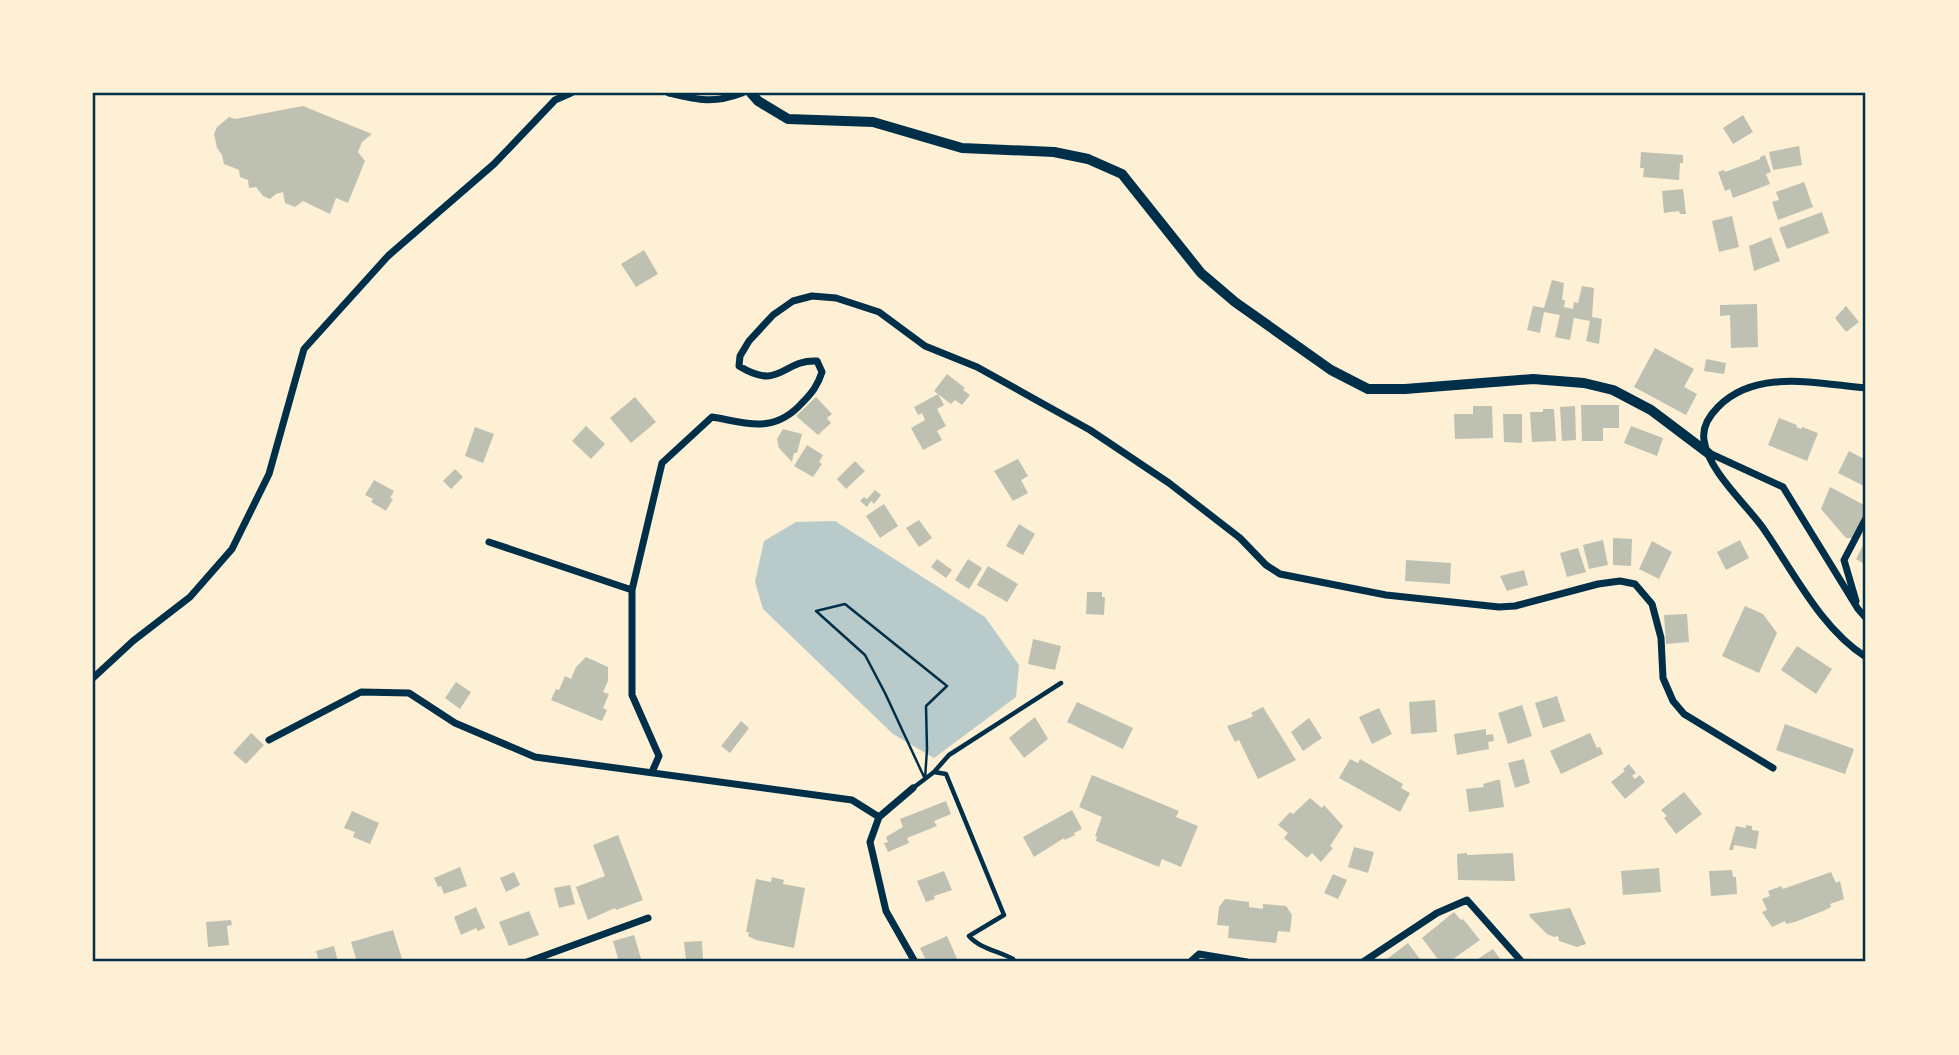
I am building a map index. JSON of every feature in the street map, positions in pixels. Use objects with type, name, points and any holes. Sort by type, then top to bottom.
[{"type":"street","points":[[93,678],[133,641],[190,597],[232,549],[269,474],[304,349],[388,256],[494,164],[555,100],[571,93]]},
{"type":"street","points":[[669,93],[703,101],[723,100],[742,93]]},
{"type":"street","points":[[751,93],[758,101],[788,119],[873,122],[962,148],[1054,152],[1088,159],[1122,174],[1201,274],[1235,302],[1331,370],[1368,389],[1405,389],[1534,379],[1584,383],[1613,390],[1651,410],[1708,453],[1783,487],[1866,618]]},
{"type":"street","points":[[652,772],[659,756],[632,695],[632,590],[662,463],[712,417],[773,424],[790,416],[817,386],[822,372],[817,361],[809,360],[772,376],[756,376],[739,366],[740,356],[749,341],[773,315],[793,301],[813,296],[836,298],[879,312],[925,346],[977,367],[1090,430],[1169,483],[1240,538],[1266,565],[1280,574],[1385,595],[1499,607],[1515,606],[1620,580],[1635,584],[1652,604],[1661,638],[1662,678],[1673,701],[1684,714],[1773,768]]},
{"type":"street","points":[[1866,387],[1785,380],[1765,383],[1727,398],[1707,419],[1703,439],[1715,467],[1762,527],[1814,605],[1853,649],[1866,657]]},
{"type":"street","points":[[1858,609],[1844,560],[1866,518]]},
{"type":"street","points":[[489,542],[632,590]]},
{"type":"street","points":[[269,740],[361,692],[409,693],[455,723],[535,757],[852,800],[879,817]]},
{"type":"street","points":[[912,788],[879,817],[870,842],[886,911],[915,962]]},
{"type":"street","points":[[1363,962],[1437,913],[1468,900],[1522,962]]},
{"type":"street","points":[[527,962],[648,918]]},
{"type":"street","points":[[1191,962],[1199,954],[1247,962]]},
{"type":"lane","points":[[912,788],[934,772],[949,754],[1060,683]]},
{"type":"lane","points":[[934,772],[946,774],[1004,915],[969,936],[976,944],[995,950],[1013,959],[1012,962]]},
{"type":"path","points":[[925,779],[886,693],[865,656],[816,611],[845,604],[947,687],[926,706],[927,749]]},
{"type":"shaded area","points":[[835,521],[985,617],[1019,665],[1016,697],[934,758],[893,734],[763,609],[755,582],[764,541],[796,522]]},
{"type":"building","points":[[303,106],[372,134],[362,142],[358,152],[365,161],[348,203],[336,198],[330,214],[303,201],[295,207],[285,203],[283,192],[270,199],[263,196],[256,187],[249,188],[248,180],[240,177],[239,170],[224,164],[217,148],[214,134],[217,127],[229,117],[235,119]]},
{"type":"building","points":[[1743,115],[1753,132],[1733,144],[1723,128]]},
{"type":"building","points":[[1799,146],[1802,165],[1773,170],[1769,152]]},
{"type":"building","points":[[1641,152],[1683,155],[1679,180],[1643,177],[1644,168],[1640,168]]},
{"type":"building","points":[[1765,155],[1771,172],[1766,174],[1770,184],[1733,198],[1730,189],[1725,191],[1718,172],[1725,172]]},
{"type":"building","points":[[1804,182],[1813,207],[1778,220],[1772,202],[1779,200],[1776,192]]},
{"type":"building","points":[[1683,189],[1686,214],[1680,214],[1679,211],[1664,213],[1662,191]]},
{"type":"building","points":[[1822,212],[1829,233],[1787,249],[1779,228]]},
{"type":"building","points":[[1732,216],[1739,247],[1719,252],[1712,221]]},
{"type":"building","points":[[1771,237],[1780,261],[1754,271],[1749,246]]},
{"type":"building","points":[[644,250],[658,274],[636,287],[621,264]]},
{"type":"building","points":[[1552,280],[1564,283],[1564,307],[1573,309],[1574,302],[1578,303],[1582,286],[1594,288],[1592,317],[1602,319],[1599,344],[1586,341],[1590,321],[1574,318],[1570,340],[1555,337],[1560,315],[1544,312],[1540,333],[1527,330],[1533,306],[1544,308]]},
{"type":"building","points":[[1757,304],[1758,347],[1731,348],[1730,315],[1720,316],[1720,305]]},
{"type":"building","points":[[1846,306],[1859,322],[1846,332],[1835,318]]},
{"type":"building","points":[[1655,348],[1694,369],[1684,387],[1697,394],[1686,415],[1634,387]]},
{"type":"building","points":[[1706,359],[1726,363],[1724,374],[1704,371]]},
{"type":"building","points":[[947,374],[970,395],[962,405],[955,400],[951,404],[934,391]]},
{"type":"building","points":[[938,394],[944,405],[937,409],[946,426],[937,431],[942,440],[923,450],[911,428],[925,420],[922,413],[918,415],[914,407]]},
{"type":"building","points":[[635,397],[656,422],[631,443],[610,418]]},
{"type":"building","points":[[816,397],[832,414],[827,418],[831,423],[818,435],[796,416]]},
{"type":"building","points":[[1581,405],[1619,405],[1619,428],[1603,428],[1603,441],[1582,441]]},
{"type":"building","points":[[1473,406],[1492,406],[1493,438],[1455,439],[1454,414],[1473,414]]},
{"type":"building","points":[[1575,406],[1576,440],[1562,441],[1560,407]]},
{"type":"building","points":[[1543,409],[1554,409],[1556,441],[1532,442],[1530,412],[1543,412]]},
{"type":"building","points":[[1503,414],[1522,414],[1522,443],[1504,442]]},
{"type":"building","points":[[1779,418],[1801,429],[1802,427],[1818,433],[1807,461],[1768,445]]},
{"type":"building","points":[[586,426],[605,444],[591,459],[572,441]]},
{"type":"building","points":[[1631,426],[1663,438],[1657,456],[1624,443]]},
{"type":"building","points":[[475,427],[494,434],[483,463],[465,456]]},
{"type":"building","points":[[783,429],[802,434],[792,462],[779,448],[777,439]]},
{"type":"building","points":[[807,445],[823,455],[819,462],[822,464],[813,477],[794,466]]},
{"type":"building","points":[[1849,451],[1866,460],[1866,487],[1838,473]]},
{"type":"building","points":[[1018,459],[1028,476],[1021,480],[1028,493],[1013,501],[994,471]]},
{"type":"building","points":[[855,461],[865,471],[846,489],[837,479]]},
{"type":"building","points":[[455,469],[463,477],[451,489],[443,481]]},
{"type":"building","points":[[374,480],[394,491],[386,511],[365,495]]},
{"type":"building","points":[[1830,487],[1866,506],[1853,538],[1846,538],[1821,509]]},
{"type":"building","points":[[875,490],[881,495],[874,504],[871,501],[867,507],[860,501],[864,497],[867,499]]},
{"type":"building","points":[[884,504],[898,526],[880,538],[866,516]]},
{"type":"building","points":[[919,520],[932,538],[919,547],[906,528]]},
{"type":"building","points":[[1019,524],[1035,534],[1023,555],[1006,546]]},
{"type":"building","points":[[1613,538],[1632,539],[1631,566],[1613,565]]},
{"type":"building","points":[[1866,539],[1866,565],[1856,559]]},
{"type":"building","points":[[1603,540],[1608,565],[1589,569],[1583,545]]},
{"type":"building","points":[[1740,540],[1749,558],[1726,570],[1717,552]]},
{"type":"building","points":[[1652,541],[1672,552],[1659,579],[1639,569]]},
{"type":"building","points":[[1578,548],[1586,572],[1567,577],[1560,553]]},
{"type":"building","points":[[937,559],[952,570],[946,578],[931,567]]},
{"type":"building","points":[[968,559],[982,568],[969,589],[955,580]]},
{"type":"building","points":[[1406,560],[1451,563],[1450,584],[1405,581]]},
{"type":"building","points":[[988,566],[1018,584],[1007,602],[977,585]]},
{"type":"building","points":[[1524,570],[1528,585],[1507,591],[1500,576]]},
{"type":"building","points":[[1087,592],[1102,592],[1102,597],[1105,597],[1104,615],[1086,614]]},
{"type":"building","points":[[1745,606],[1763,614],[1777,633],[1759,673],[1722,656]]},
{"type":"building","points":[[1687,614],[1689,642],[1666,644],[1664,615]]},
{"type":"building","points":[[1033,639],[1061,646],[1055,670],[1028,664]]},
{"type":"building","points":[[1797,646],[1832,669],[1816,694],[1781,670]]},
{"type":"building","points":[[586,657],[608,667],[608,681],[603,692],[609,694],[603,708],[607,710],[602,721],[551,700],[565,676],[571,679],[576,667]]},
{"type":"building","points":[[456,682],[471,692],[460,709],[445,698]]},
{"type":"building","points":[[1557,696],[1565,721],[1543,728],[1535,703]]},
{"type":"building","points":[[1435,700],[1437,732],[1411,734],[1409,702]]},
{"type":"building","points":[[1077,702],[1133,728],[1123,749],[1067,722]]},
{"type":"building","points":[[1522,705],[1532,736],[1508,744],[1498,713]]},
{"type":"building","points":[[1263,707],[1296,760],[1258,779],[1239,740],[1235,742],[1227,726],[1253,716],[1251,713]]},
{"type":"building","points":[[1379,708],[1392,734],[1372,744],[1359,717]]},
{"type":"building","points":[[1035,717],[1048,739],[1024,758],[1009,738]]},
{"type":"building","points":[[1309,718],[1322,738],[1303,751],[1291,732]]},
{"type":"building","points":[[741,721],[749,728],[730,753],[721,746]]},
{"type":"building","points":[[1785,724],[1854,749],[1845,774],[1776,750]]},
{"type":"building","points":[[1486,729],[1486,735],[1493,734],[1494,741],[1488,742],[1489,749],[1457,755],[1454,734]]},
{"type":"building","points":[[251,733],[264,745],[246,764],[233,753]]},
{"type":"building","points":[[1590,733],[1603,754],[1561,774],[1550,751]]},
{"type":"building","points":[[1350,759],[1358,763],[1360,759],[1403,784],[1401,788],[1410,793],[1400,812],[1339,778]]},
{"type":"building","points":[[1524,759],[1530,783],[1515,788],[1508,763]]},
{"type":"building","points":[[1629,764],[1636,773],[1632,776],[1635,779],[1640,775],[1645,782],[1625,799],[1611,782],[1625,771],[1623,769]]},
{"type":"building","points":[[1092,775],[1179,811],[1176,817],[1198,826],[1181,867],[1162,859],[1159,867],[1096,841],[1095,836],[1102,817],[1079,807]]},
{"type":"building","points":[[1500,780],[1504,807],[1469,812],[1466,789],[1484,787],[1483,784]]},
{"type":"building","points":[[1684,792],[1702,814],[1676,834],[1661,810]]},
{"type":"building","points":[[1310,798],[1322,808],[1324,805],[1343,826],[1330,846],[1333,848],[1321,862],[1312,853],[1307,858],[1284,838],[1288,833],[1278,825],[1290,812],[1293,814]]},
{"type":"building","points":[[946,801],[951,814],[934,821],[937,826],[907,838],[909,843],[888,852],[884,843],[888,842],[886,837],[903,827],[900,819]]},
{"type":"building","points":[[1072,810],[1082,829],[1034,857],[1023,837]]},
{"type":"building","points":[[352,811],[379,823],[370,844],[353,837],[355,832],[344,828]]},
{"type":"building","points":[[1746,825],[1759,831],[1756,849],[1734,845],[1733,850],[1729,850],[1736,826],[1746,828]]},
{"type":"building","points":[[618,835],[643,900],[588,920],[576,887],[605,876],[593,845]]},
{"type":"building","points":[[1354,847],[1374,852],[1368,873],[1348,867]]},
{"type":"building","points":[[1513,853],[1515,881],[1458,880],[1457,854]]},
{"type":"building","points":[[460,867],[467,886],[444,894],[434,878]]},
{"type":"building","points":[[1659,868],[1661,892],[1623,895],[1621,871]]},
{"type":"building","points":[[1732,870],[1733,877],[1736,877],[1737,894],[1711,896],[1709,871]]},
{"type":"building","points":[[944,871],[952,890],[926,902],[917,881]]},
{"type":"building","points":[[514,872],[520,885],[506,892],[500,878]]},
{"type":"building","points":[[1831,872],[1836,883],[1840,881],[1844,899],[1795,922],[1786,924],[1785,921],[1772,927],[1762,912],[1767,910],[1762,899],[1770,896],[1768,891],[1781,886],[1783,889]]},
{"type":"building","points":[[1333,874],[1347,880],[1338,899],[1324,893]]},
{"type":"building","points":[[772,877],[784,880],[783,884],[805,888],[794,948],[756,940],[746,932],[756,879],[771,882]]},
{"type":"building","points":[[570,885],[575,904],[559,908],[554,888]]},
{"type":"building","points":[[1225,899],[1249,902],[1249,907],[1263,909],[1263,904],[1286,906],[1292,915],[1290,932],[1278,931],[1276,943],[1228,938],[1229,926],[1217,925],[1219,907]]},
{"type":"building","points":[[476,907],[485,928],[478,931],[476,928],[461,935],[454,917]]},
{"type":"building","points":[[1570,908],[1586,944],[1577,947],[1559,941],[1558,936],[1547,934],[1529,914]]},
{"type":"building","points":[[529,911],[539,935],[509,946],[499,922]]},
{"type":"building","points":[[1454,912],[1480,940],[1449,962],[1440,962],[1422,938]]},
{"type":"building","points":[[231,920],[232,925],[227,926],[229,945],[208,947],[206,922]]},
{"type":"building","points":[[393,930],[403,962],[357,962],[351,942]]},
{"type":"building","points":[[634,935],[642,962],[619,962],[613,941]]},
{"type":"building","points":[[947,936],[957,959],[951,962],[927,962],[920,948]]},
{"type":"building","points":[[702,941],[703,959],[686,960],[684,942]]},
{"type":"building","points":[[1408,943],[1422,962],[1382,962],[1391,956]]},
{"type":"building","points":[[334,946],[338,962],[319,962],[316,951]]},
{"type":"building","points":[[1493,949],[1502,962],[1473,962]]}]
